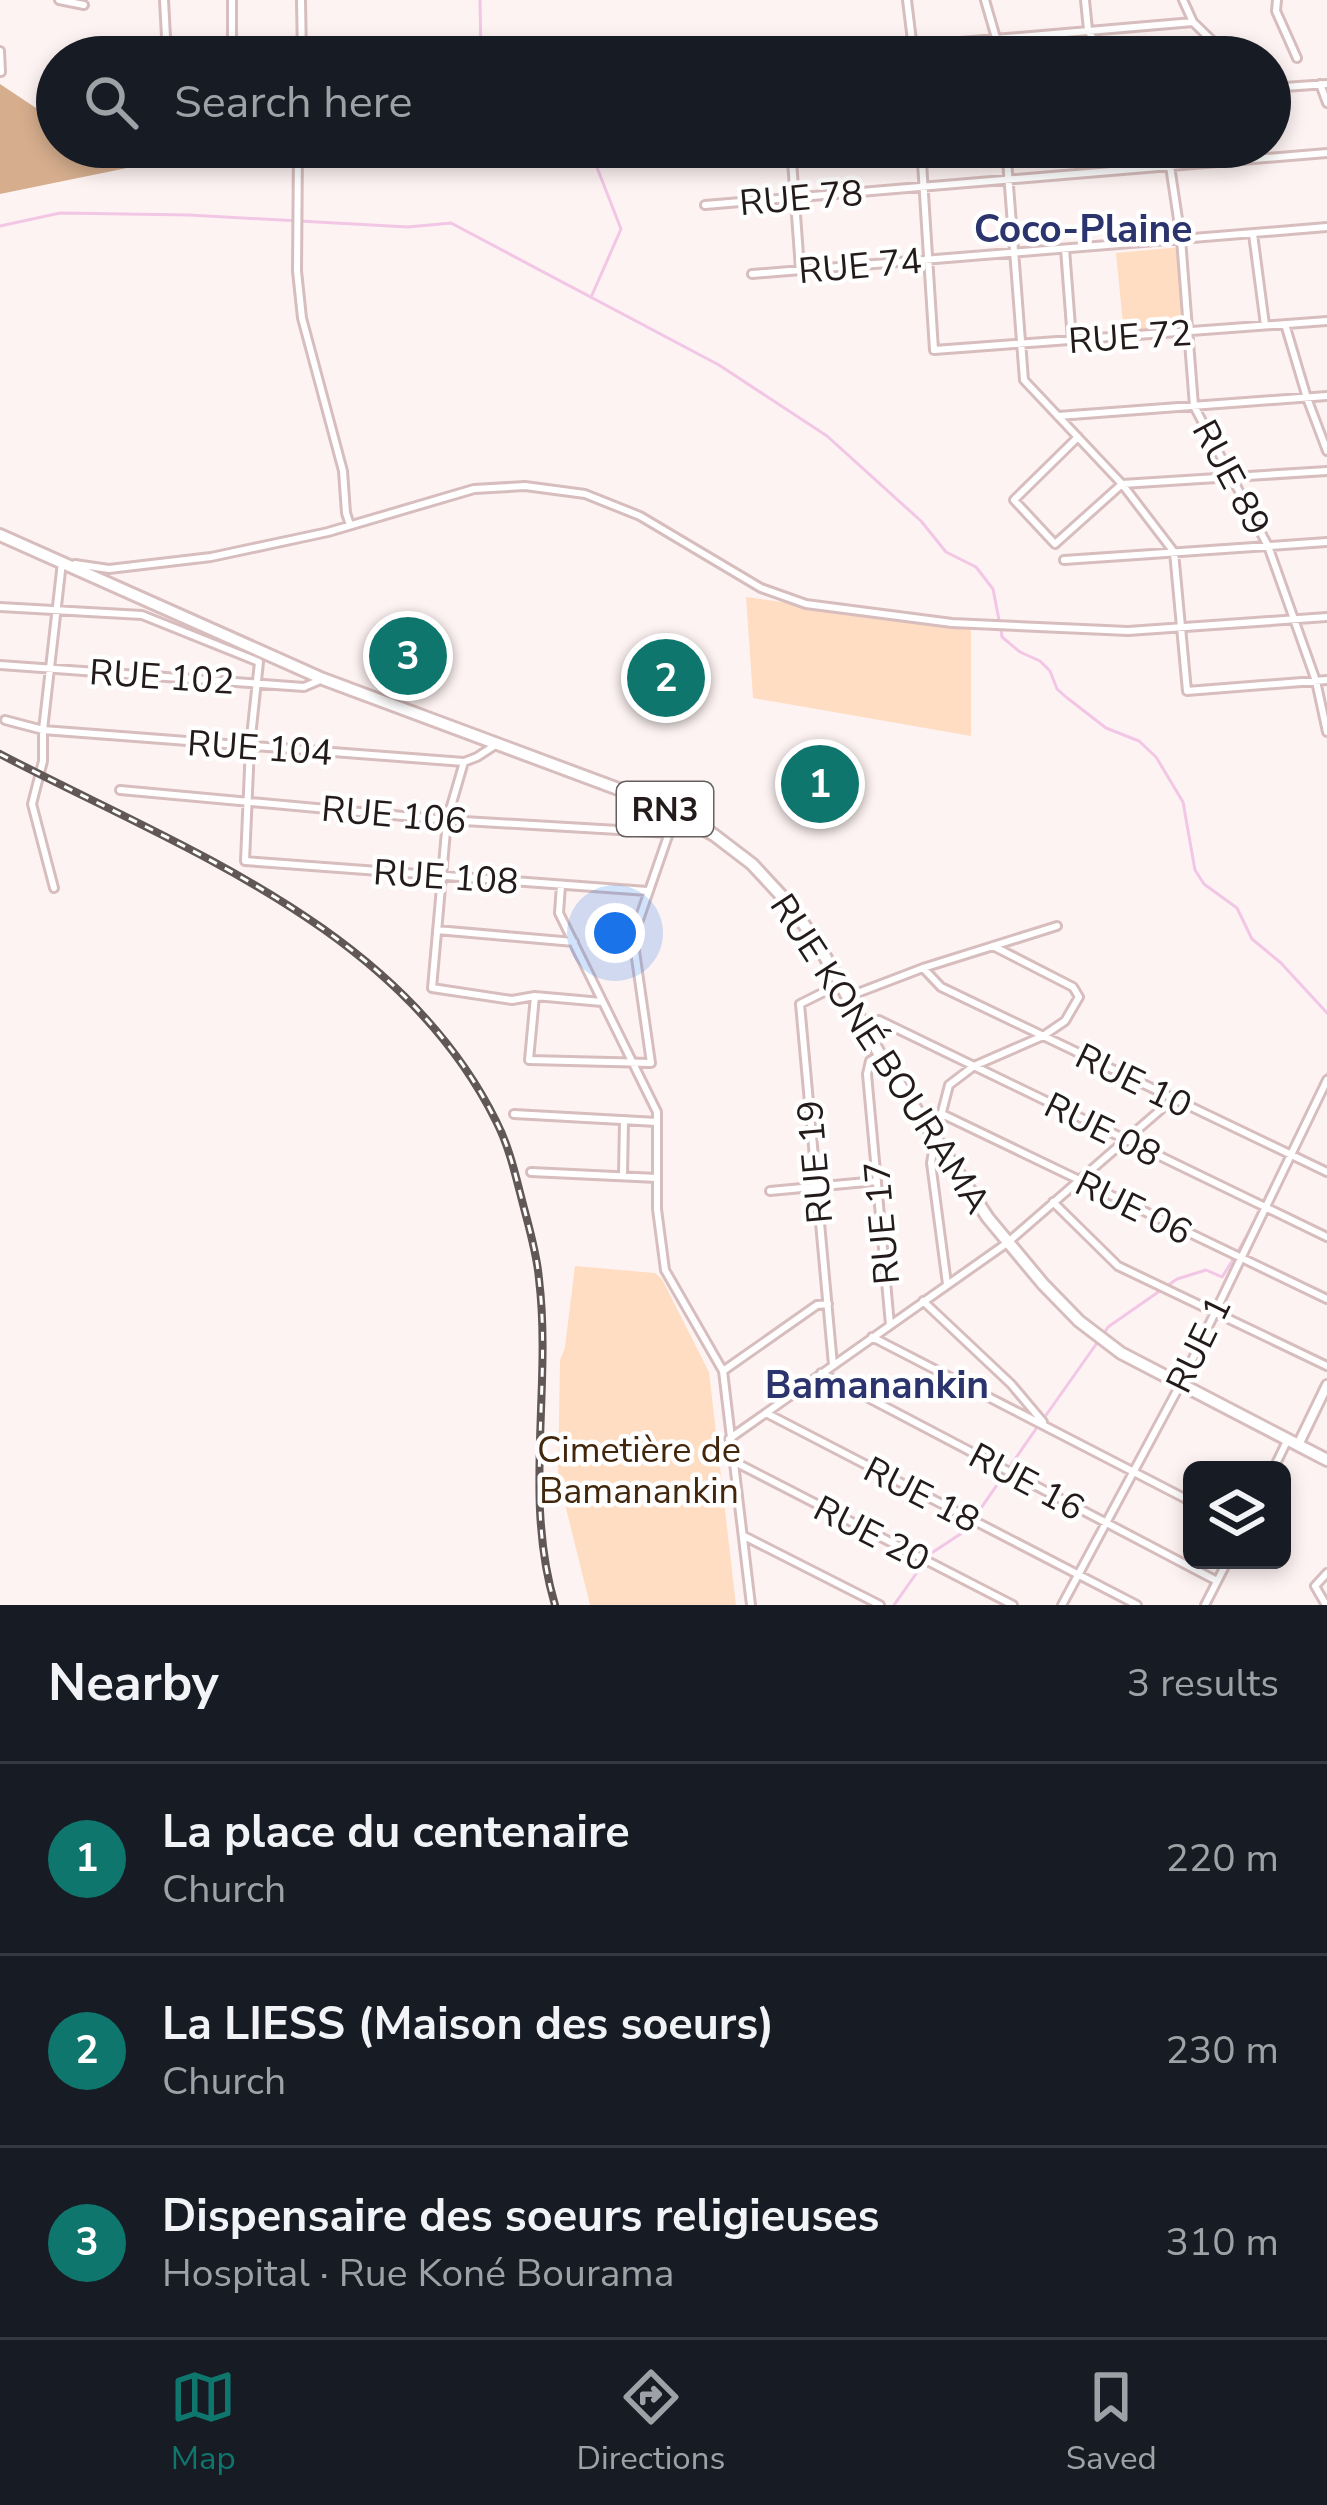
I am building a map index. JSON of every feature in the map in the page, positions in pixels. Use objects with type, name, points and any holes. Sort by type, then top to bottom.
[{"type":"highway","name":"RUE KONÉ BOURAMA","points":[[0,535],[323,679],[637,796],[714,835],[752,864],[803,922],[935,1139],[1007,1243],[1043,1284],[1120,1354],[1327,1460]]},
{"type":"street","points":[[59,0],[84,5]]},
{"type":"street","points":[[164,0],[165,36]]},
{"type":"street","points":[[232,0],[232,36]]},
{"type":"street","points":[[301,0],[302,36]]},
{"type":"street","points":[[908,0],[912,36]]},
{"type":"street","points":[[985,0],[994,36]]},
{"type":"street","points":[[1085,0],[1091,36]]},
{"type":"street","points":[[1183,0],[1193,22],[1207,36]]},
{"type":"street","points":[[1277,0],[1276,11],[1287,36]]},
{"type":"street","points":[[1018,36],[1193,22]]},
{"type":"street","points":[[1291,45],[1297,58]]},
{"type":"street","points":[[0,51],[1,72]]},
{"type":"street","points":[[1291,86],[1324,84],[1327,103]]},
{"type":"street","name":"RUE 78","points":[[1291,156],[1327,153]]},
{"type":"street","points":[[298,168],[297,271],[302,318],[343,471],[350,525]]},
{"type":"street","points":[[793,168],[800,270]]},
{"type":"street","points":[[923,168],[929,260]]},
{"type":"street","points":[[1008,168],[1024,380],[1122,484],[1174,552],[1187,691],[1327,680]]},
{"type":"street","name":"RUE 78","points":[[706,205],[1147,168]]},
{"type":"street","name":"RUE 89","points":[[1170,168],[1194,406],[1268,546],[1316,681],[1327,732]]},
{"type":"street","name":"RUE 74","points":[[752,274],[1327,227]]},
{"type":"street","points":[[1253,233],[1265,325]]},
{"type":"street","points":[[1065,249],[1072,340]]},
{"type":"street","name":"RUE 72","points":[[929,260],[934,350],[1327,321]]},
{"type":"street","points":[[1285,324],[1327,451]]},
{"type":"street","points":[[1058,416],[1327,396]]},
{"type":"street","points":[[1078,437],[1014,500],[1055,544],[1122,484],[1327,471]]},
{"type":"street","points":[[54,888],[32,804],[43,761],[61,562],[109,569],[211,557],[350,525],[474,489],[525,486],[585,494],[640,516],[761,588],[806,604],[952,622],[1128,631],[1327,617]]},
{"type":"street","points":[[1064,560],[1327,542]]},
{"type":"street","points":[[0,607],[142,615],[259,662],[249,800]]},
{"type":"street","name":"RUE 102","points":[[0,665],[304,687],[323,679]]},
{"type":"street","name":"RUE 104","points":[[5,720],[43,730],[464,762],[497,744]]},
{"type":"street","points":[[464,762],[447,820],[432,988],[512,1000],[602,1002]]},
{"type":"street","name":"RUE 106","points":[[120,790],[447,820],[669,833]]},
{"type":"street","name":"RUE 108","points":[[249,800],[245,861],[647,891]]},
{"type":"street","points":[[535,997],[529,1060],[651,1063],[633,937],[669,833],[682,817]]},
{"type":"street","points":[[561,884],[560,913],[657,1112],[656,1209],[665,1270],[723,1371],[754,1604]]},
{"type":"street","points":[[848,997],[1057,926]]},
{"type":"street","points":[[437,930],[574,942]]},
{"type":"street","points":[[947,1284],[932,1163],[949,1085],[974,1066],[1043,1036],[1065,1021],[1078,997],[1073,987],[993,946]]},
{"type":"street","name":"RUE 10","points":[[923,968],[941,987],[1327,1172]]},
{"type":"street","name":"RUE 19","points":[[833,1365],[800,1004],[840,984]]},
{"type":"street","name":"RUE 08","points":[[862,1024],[879,1021],[1327,1237]]},
{"type":"street","name":"RUE 17","points":[[880,1055],[870,1061],[866,1074],[890,1324]]},
{"type":"street","name":"RUE 1","points":[[1062,1605],[1180,1385],[1327,1080]]},
{"type":"street","points":[[729,1439],[1007,1243],[1174,1099]]},
{"type":"street","points":[[1316,1103],[1327,1109]]},
{"type":"street","points":[[514,1114],[656,1122]]},
{"type":"street","name":"RUE 06","points":[[941,1114],[1327,1299]]},
{"type":"street","points":[[623,1176],[624,1120]]},
{"type":"street","points":[[531,1172],[656,1178]]},
{"type":"street","points":[[770,1190],[877,1181]]},
{"type":"street","points":[[1053,1202],[1118,1266],[1327,1366]]},
{"type":"street","points":[[923,1301],[1011,1384],[1043,1424]]},
{"type":"street","points":[[723,1371],[817,1305],[828,1304]]},
{"type":"street","points":[[872,1337],[1183,1497]]},
{"type":"street","name":"RUE 16","points":[[821,1373],[1217,1581]]},
{"type":"street","points":[[1280,1461],[1327,1385]]},
{"type":"street","name":"RUE 18","points":[[766,1413],[1137,1605]]},
{"type":"street","name":"RUE 20","points":[[732,1460],[1012,1605]]},
{"type":"street","points":[[742,1535],[880,1605]]},
{"type":"street","points":[[1205,1605],[1223,1569]]},
{"type":"street","points":[[1326,1605],[1315,1586],[1327,1573]]},
{"type":"green space","points":[[1181,247],[1189,328],[1124,334],[1116,253]]},
{"type":"green space","points":[[746,597],[971,629],[971,736],[753,698]]},
{"type":"green space","name":"Cimetière de Bamanankin","points":[[575,1266],[655,1273],[709,1372],[736,1605],[590,1605],[558,1476],[560,1360]]},
{"type":"shaded area","points":[[0,84],[36,108],[36,168],[127,168],[0,194]]},
{"type":"waterway","points":[[480,0],[481,36]]},
{"type":"waterway","points":[[592,295],[621,229],[597,168]]},
{"type":"waterway","points":[[0,226],[60,213],[408,227],[451,223],[719,365],[827,436],[921,521],[946,552],[976,567],[993,589],[999,620]]},
{"type":"waterway","points":[[1001,630],[1002,637],[1050,671],[1066,697],[1106,728],[1139,741],[1156,757],[1183,802],[1195,870],[1204,884],[1237,908],[1252,939],[1327,1013]]},
{"type":"waterway","points":[[1103,1335],[1177,1279],[1206,1270],[1222,1277],[1327,1074]]},
{"type":"waterway","points":[[1044,1418],[1097,1343]]},
{"type":"waterway","points":[[894,1605],[930,1554],[965,1531],[1038,1426]]},
{"type":"railway","points":[[0,754],[280,900],[344,944],[403,995],[455,1053],[505,1142],[537,1261],[542,1320],[541,1524],[555,1605]]},
{"type":"place","name":"Dispensaire des soeurs religieuses","points":[[408,656]]},
{"type":"place","name":"La LIESS (Maison des soeurs)","points":[[666,678]]},
{"type":"place","name":"La place du centenaire","points":[[820,784]]},
{"type":"district","name":"Coco-Plaine","points":[[1083,228]]},
{"type":"district","name":"Bamanankin","points":[[877,1384]]}]
